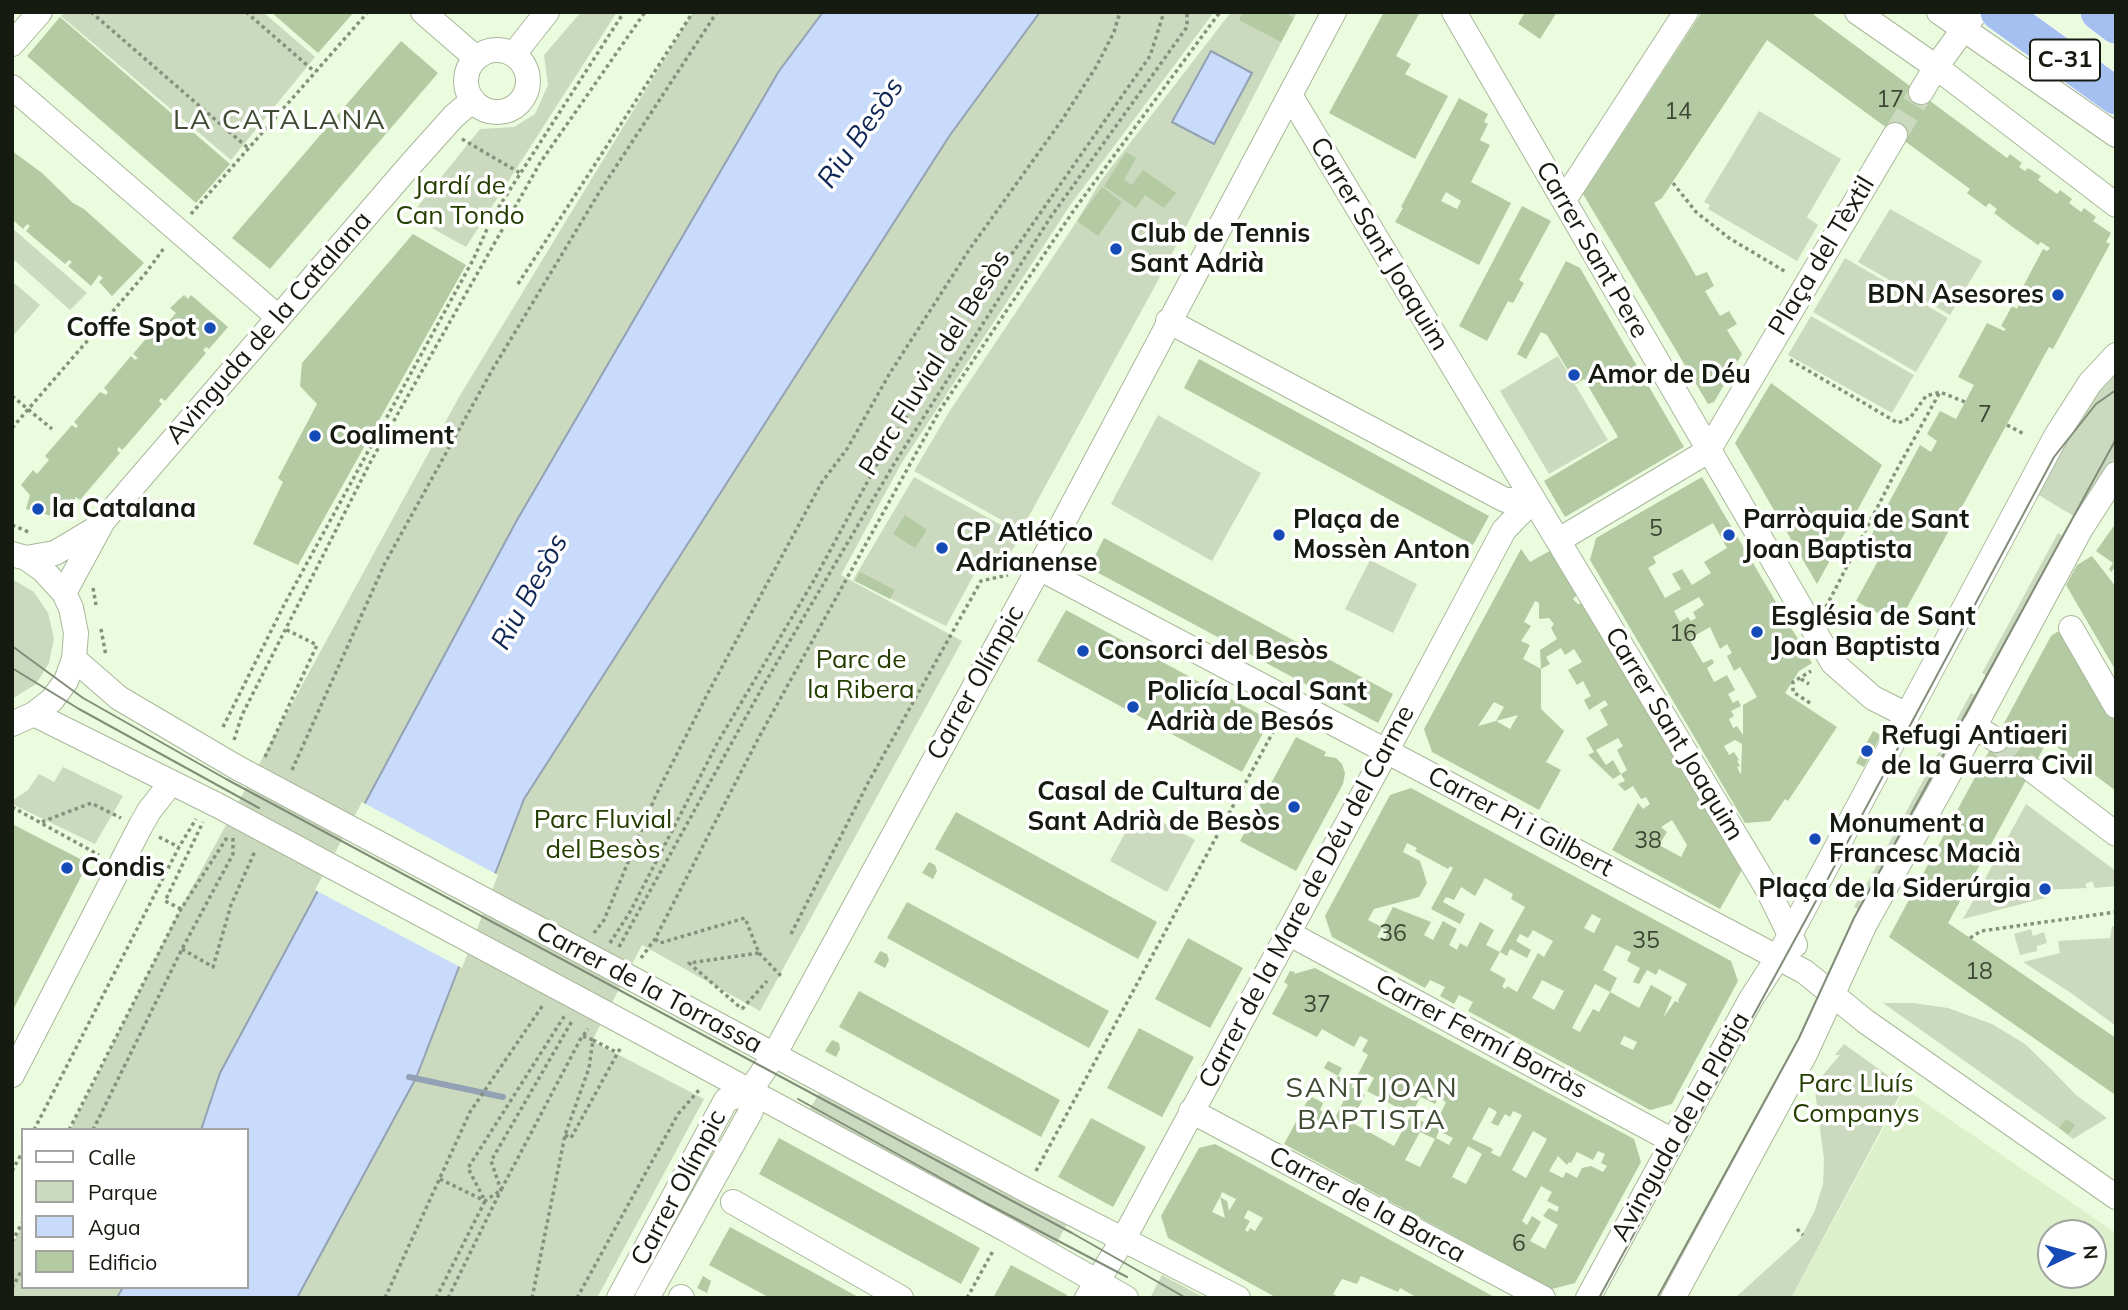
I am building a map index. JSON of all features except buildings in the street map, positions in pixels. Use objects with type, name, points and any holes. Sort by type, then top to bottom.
[{"type":"highway","name":"C-31","points":[[1999,12],[2116,96]]},
{"type":"highway","name":"C-31","points":[[2099,12],[2116,24]]},
{"type":"street","points":[[12,44],[40,12]]},
{"type":"street","points":[[423,12],[476,58]]},
{"type":"street","points":[[514,54],[547,12]]},
{"type":"street","name":"Carrer Olímpic","points":[[619,1298],[726,1100],[750,1091],[774,1055],[1039,568],[1334,12]]},
{"type":"street","name":"Carrer Sant Pere","points":[[1454,12],[1833,663],[1873,698],[1907,715]]},
{"type":"street","points":[[1564,200],[1686,12]]},
{"type":"street","points":[[1857,12],[2116,205]]},
{"type":"street","points":[[1921,92],[1930,64],[1958,18],[2116,135]]},
{"type":"street","points":[[495,50],[514,54],[522,61],[528,82],[521,102],[502,112],[481,107],[468,92],[467,74],[476,58],[495,50]]},
{"type":"street","points":[[12,87],[278,317]]},
{"type":"street","name":"Carrer Sant Joaquim","points":[[1290,95],[1767,888],[1791,933],[1805,972]]},
{"type":"street","name":"Avinguda de la Catalana","points":[[64,593],[98,528],[440,130],[473,100]]},
{"type":"street","name":"Plaça del Tèxtil","points":[[1708,451],[1895,135]]},
{"type":"street","points":[[1168,321],[1504,500],[1534,500]]},
{"type":"street","name":"Avinguda de la Platja","points":[[1588,1298],[1751,999],[1777,959],[2056,436],[2090,383],[2116,355]]},
{"type":"street","points":[[1559,540],[1708,451]]},
{"type":"street","points":[[1673,1298],[1805,1054],[1865,924],[2080,530],[2112,488]]},
{"type":"street","name":"Carrer de la Mare de Déu del Carme","points":[[1091,1290],[1124,1238],[1504,530],[1534,500]]},
{"type":"street","name":"Avinguda de la Catalana","points":[[19,556],[55,553],[98,528]]},
{"type":"street","points":[[19,556],[43,570],[64,593],[71,608],[76,633],[74,659],[66,681],[52,700],[23,719]]},
{"type":"street","name":"Carrer Pi i Gilbert","points":[[1039,568],[1805,972],[1865,1021],[2116,1197]]},
{"type":"street","points":[[2071,628],[2116,706]]},
{"type":"street","name":"Carrer de la Torrassa","points":[[74,659],[119,698],[236,767],[1026,1190],[1238,1298]]},
{"type":"street","name":"Carrer de la Torrassa","points":[[23,719],[171,783],[211,811],[624,1032],[750,1091],[1005,1229],[1091,1290],[1126,1298]]},
{"type":"street","points":[[1974,726],[1996,740]]},
{"type":"street","points":[[2032,770],[2116,834]]},
{"type":"street","points":[[12,1075],[140,827],[171,783]]},
{"type":"street","name":"Carrer Fermí Borràs","points":[[1288,933],[1673,1141]]},
{"type":"street","name":"Carrer Olímpic","points":[[647,1298],[751,1111],[750,1091]]},
{"type":"street","name":"Carrer de la Barca","points":[[1191,1111],[1543,1298]]},
{"type":"street","points":[[733,1202],[901,1298]]},
{"type":"path","points":[[91,12],[249,148]]},
{"type":"path","points":[[246,12],[315,72]]},
{"type":"path","points":[[12,428],[145,274],[186,237],[249,148],[368,12]]},
{"type":"path","points":[[223,727],[284,605],[473,260],[493,216],[624,12]]},
{"type":"path","points":[[237,734],[242,715],[372,461],[540,163],[645,12]]},
{"type":"path","points":[[518,284],[693,12]]},
{"type":"path","points":[[288,779],[385,563],[491,372],[600,191],[718,12]]},
{"type":"path","points":[[589,941],[604,920],[656,795],[822,482],[847,449],[890,373],[969,250],[1069,110],[1114,32],[1120,12]]},
{"type":"path","name":"Parc Fluvial del Besòs","points":[[607,947],[630,912],[719,740],[813,582],[883,453],[997,275],[1150,55],[1164,12]]},
{"type":"path","name":"Parc Fluvial del Besòs","points":[[618,948],[762,688],[894,464],[1050,218],[1187,27],[1187,12]]},
{"type":"path","points":[[781,975],[759,953],[745,918],[660,943],[655,939],[764,728],[940,410],[1074,210],[1220,12]]},
{"type":"path","points":[[463,139],[520,173]]},
{"type":"path","name":"Plaça del Tèxtil","points":[[1673,183],[1696,212],[1729,238],[1794,276]]},
{"type":"path","name":"Plaça del Tèxtil","points":[[1782,355],[1898,423],[1910,418],[1926,396],[1940,391]]},
{"type":"path","points":[[1823,612],[1940,391],[1965,402]]},
{"type":"path","points":[[12,396],[52,429]]},
{"type":"path","points":[[2007,425],[2024,434]]},
{"type":"path","points":[[791,934],[869,781],[981,581],[1010,574]]},
{"type":"path","points":[[92,585],[97,610]]},
{"type":"path","points":[[100,622],[104,652],[109,661]]},
{"type":"path","points":[[1810,703],[1793,692],[1793,682],[1813,669]]},
{"type":"path","points":[[1801,679],[1809,684]]},
{"type":"path","points":[[1026,1190],[1291,699]]},
{"type":"path","points":[[42,822],[91,803],[123,819]]},
{"type":"path","points":[[12,807],[104,858]]},
{"type":"path","points":[[181,909],[165,901],[211,811]]},
{"type":"path","points":[[35,1128],[195,818]]},
{"type":"path","points":[[70,1128],[181,909],[233,828]]},
{"type":"path","points":[[149,832],[178,847]]},
{"type":"path","points":[[94,1128],[182,949],[213,967],[231,905],[259,842]]},
{"type":"path","points":[[1970,938],[1981,931],[2116,912]]},
{"type":"path","points":[[759,953],[689,963],[742,1009],[767,981]]},
{"type":"path","points":[[385,1298],[470,1112],[543,1004]]},
{"type":"path","points":[[485,1201],[468,1168],[570,1006]]},
{"type":"path","points":[[502,1190],[491,1161],[576,1016]]},
{"type":"path","points":[[565,1135],[572,1138],[618,1052],[624,1032]]},
{"type":"path","points":[[449,1298],[580,1040],[583,1036],[618,1052]]},
{"type":"path","points":[[532,1298],[565,1135],[589,1068],[593,1040]]},
{"type":"path","points":[[578,1298],[678,1114],[698,1092]]},
{"type":"path","points":[[12,1171],[21,1155]]},
{"type":"path","points":[[440,1179],[485,1201]]},
{"type":"path","points":[[436,1298],[485,1201],[502,1190]]},
{"type":"path","points":[[12,1242],[21,1226]]},
{"type":"path","points":[[967,1298],[1005,1229]]},
{"type":"path","points":[[1797,1229],[1803,1234]]},
{"type":"path","points":[[12,1288],[21,1272]]},
{"type":"shaded area","points":[[1905,1089],[2095,1219],[2037,1219],[2037,1289],[2107,1289],[2107,1227],[2116,1233],[2116,1298],[1791,1298]]},
{"type":"green space","points":[[65,12],[263,12],[315,57],[231,160],[61,16]]},
{"type":"green space","name":"Jardí de Can Tondo","points":[[581,12],[617,12],[466,247],[410,216],[480,129],[514,127],[535,114],[548,85],[544,55]]},
{"type":"green space","points":[[693,12],[823,12],[517,520],[220,1073],[202,1128],[71,1128],[184,902],[459,397]]},
{"type":"green space","name":"Parc Fluvial del Besòs","points":[[1040,12],[1214,12],[1071,204],[901,464],[841,575],[962,641],[760,1011],[642,945],[592,1041],[704,1099],[597,1298],[297,1298],[416,1078],[524,799],[950,135]]},
{"type":"green space","name":"Club de Tennis Sant Adrià","points":[[1231,12],[1297,12],[1160,277],[1024,525],[1023,532],[914,471],[949,412],[1077,221],[1100,182]]},
{"type":"green space","points":[[1759,111],[1841,159],[1807,217],[1818,225],[1797,261],[1708,209],[1710,205],[1704,202]]},
{"type":"green space","points":[[1890,209],[1982,261],[1950,315],[1858,262]]},
{"type":"green space","points":[[12,228],[87,293],[70,310],[12,258]]},
{"type":"green space","points":[[1845,258],[1948,318],[1916,372],[1813,312]]},
{"type":"green space","points":[[12,281],[40,305],[12,337]]},
{"type":"green space","points":[[1811,316],[1914,375],[1892,413],[1788,355]]},
{"type":"green space","points":[[1558,356],[1608,440],[1549,474],[1500,391]]},
{"type":"green space","points":[[2116,368],[2116,456],[2077,518],[2032,491],[2068,426]]},
{"type":"green space","points":[[1158,415],[1261,473],[1212,561],[1111,504]]},
{"type":"green space","name":"CP Atlético Adrianense","points":[[914,477],[1021,536],[1000,569],[982,560],[946,626],[853,580]]},
{"type":"green space","points":[[2058,533],[2066,538],[1990,678],[1982,673]]},
{"type":"green space","points":[[1370,560],[1417,584],[1393,633],[1345,609]]},
{"type":"green space","points":[[12,579],[34,592],[48,613],[54,638],[49,663],[36,684],[12,699]]},
{"type":"green space","points":[[1971,693],[1980,698],[1864,912],[1854,907]]},
{"type":"green space","points":[[63,767],[123,796],[95,844],[12,804],[12,801],[28,790],[39,774],[54,782]]},
{"type":"green space","points":[[2026,804],[2116,871],[2116,886],[2095,888],[2092,881],[2085,884],[2087,888],[2044,890],[2045,898],[1963,919]]},
{"type":"green space","points":[[1138,809],[1195,840],[1167,892],[1110,861]]},
{"type":"green space","points":[[2112,926],[2116,927],[2116,1026],[2023,962],[2060,953],[2058,941],[2110,938]]},
{"type":"green space","points":[[2031,929],[2033,936],[2044,932],[2047,943],[2037,946],[2037,951],[2020,955],[2014,934]]},
{"type":"green space","points":[[1883,1003],[1913,1003],[1948,1008],[1992,1024],[2025,1044],[2076,1095],[2107,1118],[2073,1139],[2068,1135],[2074,1125],[2066,1119],[2059,1128]]},
{"type":"green space","name":"Parc Lluís Companys","points":[[1844,1044],[1904,1087],[1791,1298],[1735,1298],[1800,1239],[1815,1210],[1823,1184],[1824,1159],[1815,1091],[1821,1085],[1816,1083],[1840,1055],[1835,1055]]},
{"type":"green space","points":[[821,1090],[1067,1224],[1054,1248],[807,1114]]},
{"type":"green space","points":[[21,1228],[21,1289],[122,1289],[117,1298],[12,1298],[12,1245]]},
{"type":"green space","points":[[1162,1275],[1205,1298],[1150,1298]]},
{"type":"water","name":"Riu Besòs","points":[[823,12],[1040,12],[950,135],[524,799],[416,1078],[297,1298],[117,1298],[122,1289],[248,1289],[248,1128],[202,1128],[220,1073],[517,520],[779,71]]},
{"type":"water","points":[[1211,51],[1252,73],[1214,144],[1172,122]]},
{"type":"pier","points":[[362,802],[498,875],[462,968],[315,890]]},
{"type":"waterway","points":[[409,1077],[503,1097]]},
{"type":"tunnel","points":[[1895,135],[1921,92]]},
{"type":"tunnel","points":[[1996,740],[2032,770]]},
{"type":"tram line","points":[[1599,1298],[2054,457],[2096,404],[2116,390]]},
{"type":"tram line","points":[[1657,1298],[1799,1038],[1854,918],[2116,439]]},
{"type":"tram line","points":[[12,646],[83,698],[226,779],[1072,1233],[1186,1298]]},
{"type":"tram line","points":[[12,668],[79,709],[259,808]]},
{"type":"tram line","points":[[798,1099],[1127,1277]]},
{"type":"place","name":"Club de Tennis Sant Adrià","points":[[1116,249]]},
{"type":"place","name":"BDN Asesores","points":[[2058,295]]},
{"type":"place","name":"Coffe Spot","points":[[210,328]]},
{"type":"place","name":"Amor de Déu","points":[[1574,375]]},
{"type":"place","name":"Coaliment","points":[[315,436]]},
{"type":"place","name":"la Catalana","points":[[38,509]]},
{"type":"place","name":"Plaça de Mossèn Anton","points":[[1279,535]]},
{"type":"place","name":"Parròquia de Sant Joan Baptista","points":[[1729,535]]},
{"type":"place","name":"CP Atlético Adrianense","points":[[942,548]]},
{"type":"place","name":"Església de Sant Joan Baptista","points":[[1757,632]]},
{"type":"place","name":"Consorci del Besòs","points":[[1083,651]]},
{"type":"place","name":"Policía Local Sant Adrià de Besós","points":[[1133,707]]},
{"type":"place","name":"Refugi Antiaeri de la Guerra Civil","points":[[1867,751]]},
{"type":"place","name":"Casal de Cultura de Sant Adrià de Besòs","points":[[1294,807]]},
{"type":"place","name":"Monument a Francesc Macià","points":[[1815,839]]},
{"type":"place","name":"Condis","points":[[67,868]]},
{"type":"place","name":"Plaça de la Siderúrgia","points":[[2045,889]]},
{"type":"district","name":"LA CATALANA","points":[[280,121]]},
{"type":"district","name":"SANT JOAN BAPTISTA","points":[[1372,1105]]},
{"type":"park label","name":"Parc de la Ribera","points":[[861,675]]}]
